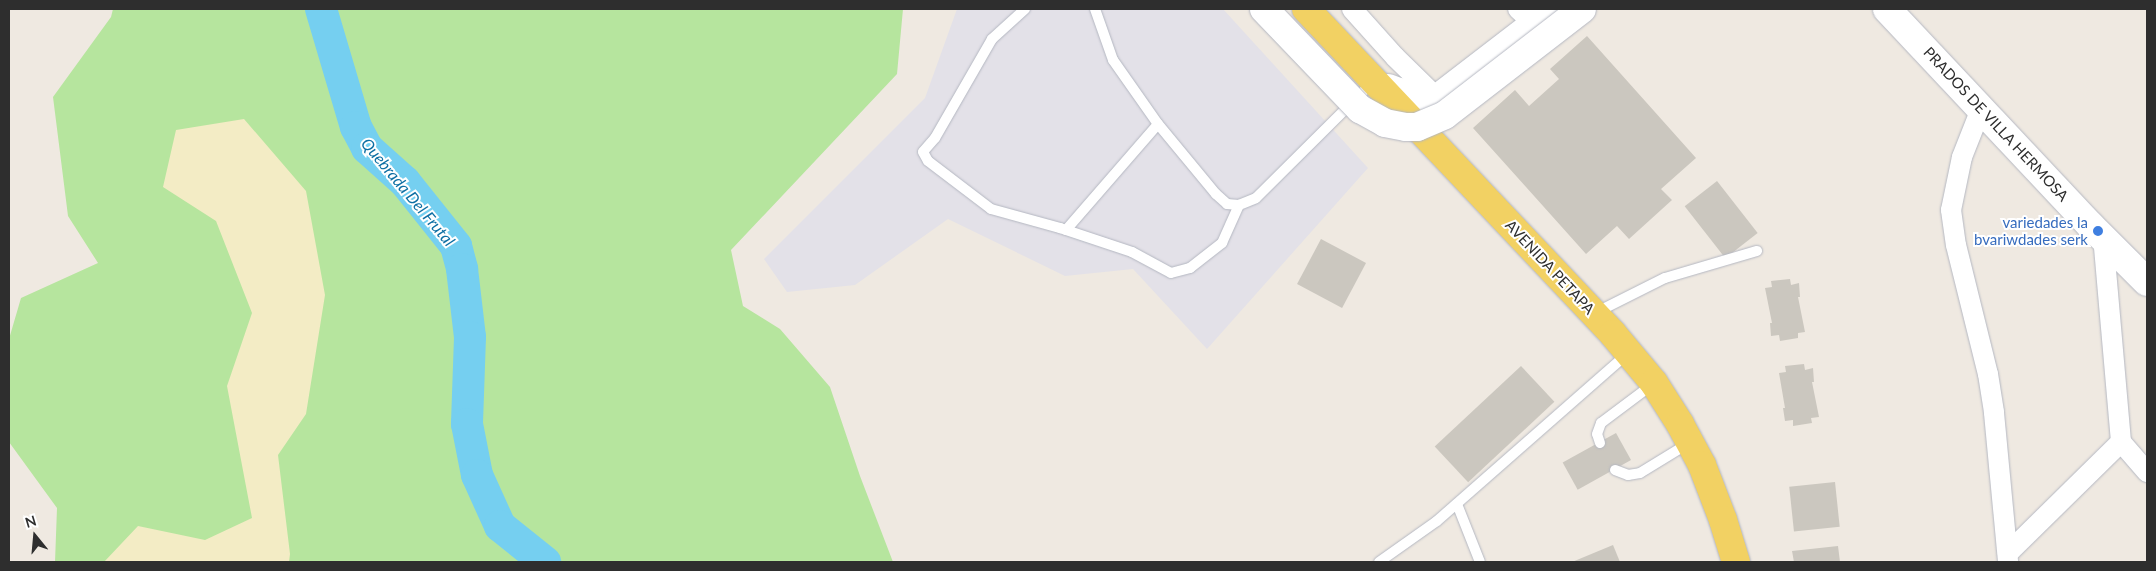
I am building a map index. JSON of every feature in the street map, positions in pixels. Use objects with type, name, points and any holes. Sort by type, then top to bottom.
[{"type":"main road","points":[[1264,9],[1360,109],[1384,123],[1406,128],[1417,127],[1445,115],[1582,9]]},
{"type":"main road","name":"AVENIDA PETAPA","points":[[1306,9],[1594,314],[1654,383],[1702,465],[1723,520],[1736,562]]},
{"type":"main road","points":[[1377,83],[1399,92],[1413,106],[1419,109],[1426,107],[1526,16],[1559,9]]},
{"type":"main road","name":"PRADOS DE VILLA HERMOSA","points":[[1887,9],[1980,109],[2147,282]]},
{"type":"street","points":[[1352,9],[1395,57],[1437,98]]},
{"type":"street","points":[[1980,109],[1962,157],[1952,210],[1956,245],[1988,374],[2008,558]]},
{"type":"street","points":[[2103,236],[2121,442],[2147,472]]},
{"type":"street","points":[[2008,558],[2121,442]]},
{"type":"lane","points":[[1025,9],[992,39],[935,138],[923,152],[928,161],[940,172],[991,208],[1132,252],[1170,273],[1190,268],[1222,243],[1239,205]]},
{"type":"lane","points":[[1095,9],[1113,60],[1158,124],[1216,194],[1227,204],[1239,205],[1256,198],[1377,83]]},
{"type":"lane","points":[[1066,230],[1158,124]]},
{"type":"lane","points":[[1594,314],[1665,278],[1757,250]]},
{"type":"lane","points":[[1379,562],[1414,538],[1457,504],[1628,353]]},
{"type":"lane","points":[[1600,443],[1597,434],[1601,423],[1654,383]]},
{"type":"lane","points":[[1615,470],[1628,475],[1640,473],[1690,442]]},
{"type":"lane","points":[[1457,504],[1480,562]]},
{"type":"shaded area","points":[[957,9],[1223,9],[1368,168],[1207,349],[1133,269],[1065,276],[948,219],[855,285],[787,292],[764,259],[925,98]]},
{"type":"green space","points":[[113,9],[903,9],[897,74],[731,250],[743,306],[780,329],[830,387],[860,476],[893,562],[55,562],[57,508],[9,442],[9,339],[21,298],[98,263],[68,216],[53,97],[111,17]]},
{"type":"sand","points":[[244,119],[306,191],[325,295],[306,414],[278,455],[290,554],[289,562],[104,562],[138,526],[205,540],[252,518],[227,386],[252,313],[216,221],[163,187],[176,130]]},
{"type":"building","points":[[1587,36],[1696,158],[1661,189],[1672,200],[1629,239],[1617,226],[1586,254],[1473,128],[1515,90],[1529,106],[1559,79],[1550,69]]},
{"type":"building","points":[[1717,181],[1758,233],[1725,258],[1685,206]]},
{"type":"building","points":[[1321,239],[1366,263],[1342,308],[1297,284]]},
{"type":"building","points":[[1790,279],[1791,285],[1799,283],[1800,297],[1798,297],[1805,332],[1798,333],[1798,338],[1780,341],[1779,335],[1771,336],[1770,323],[1772,323],[1765,288],[1772,287],[1771,281]]},
{"type":"building","points":[[1804,364],[1805,370],[1813,368],[1814,382],[1812,382],[1819,417],[1811,418],[1812,423],[1793,426],[1793,420],[1785,421],[1783,408],[1785,408],[1779,373],[1786,372],[1785,366]]},
{"type":"building","points":[[1521,366],[1554,402],[1468,482],[1435,446]]},
{"type":"building","points":[[1616,433],[1631,460],[1578,490],[1563,463]]},
{"type":"building","points":[[1835,482],[1840,527],[1794,532],[1789,487]]},
{"type":"building","points":[[1613,545],[1620,562],[1572,562]]},
{"type":"building","points":[[1838,546],[1840,562],[1794,562],[1792,551]]},
{"type":"waterway","name":"Quebrada Del Frutal","points":[[321,9],[356,127],[367,148],[405,182],[456,246],[462,269],[470,337],[467,424],[477,475],[500,526],[545,562]]},
{"type":"place","name":"variedades la bvariwdades serk","points":[[2098,231]]}]
